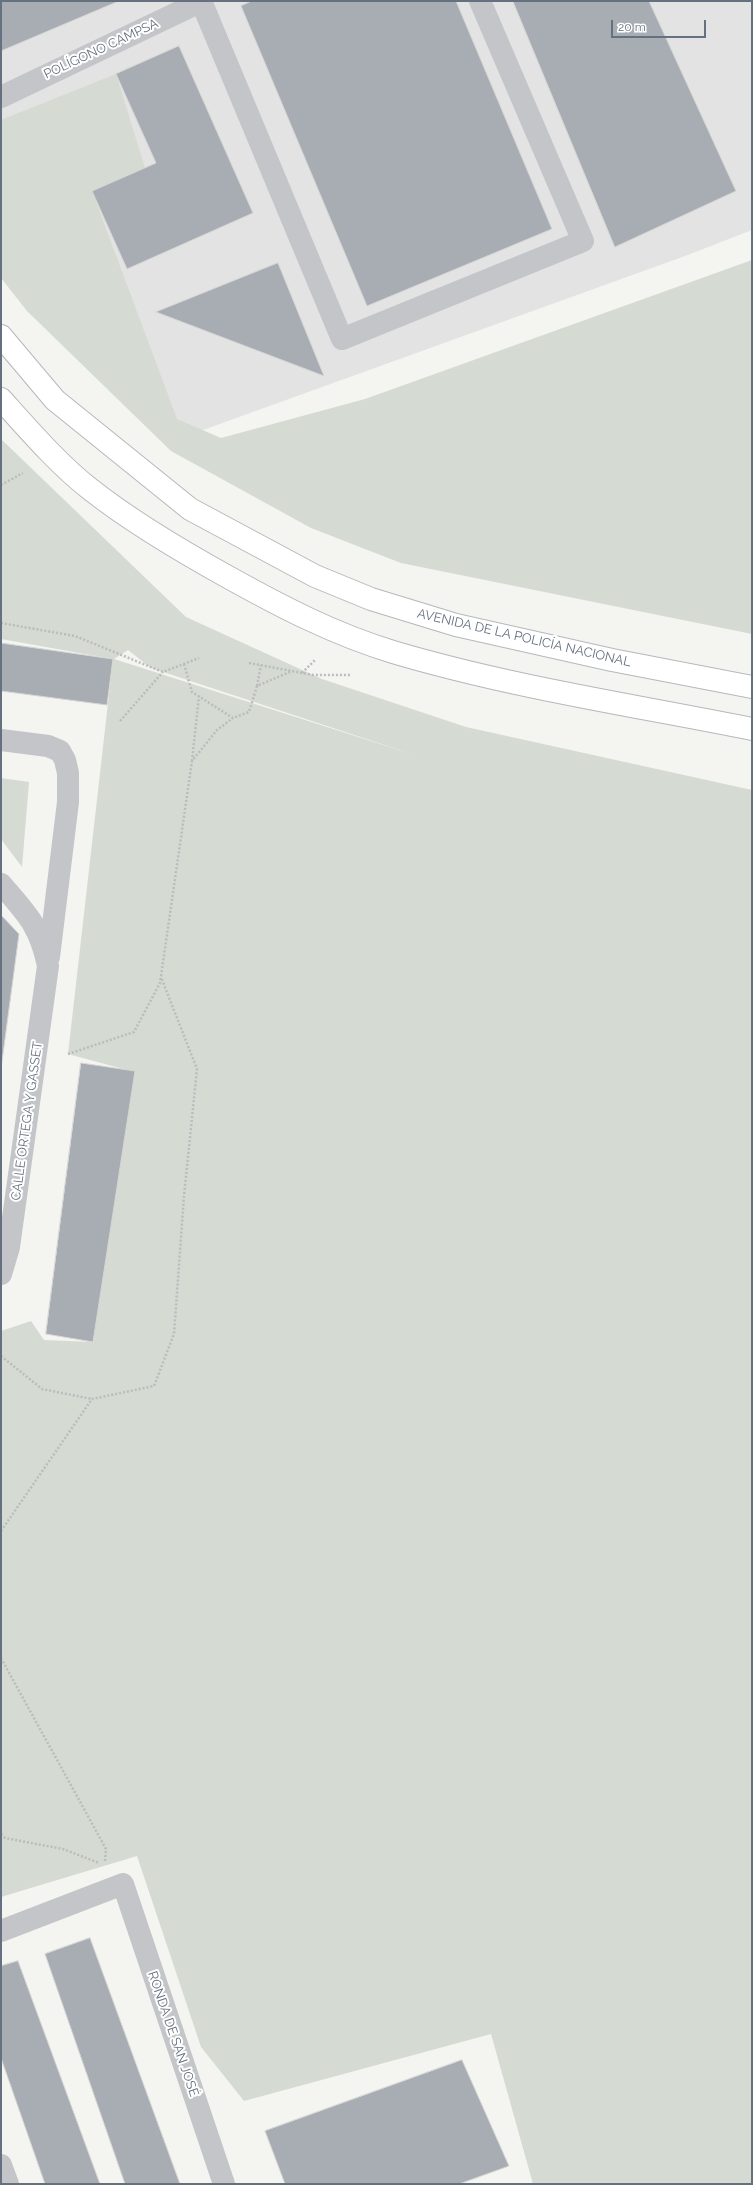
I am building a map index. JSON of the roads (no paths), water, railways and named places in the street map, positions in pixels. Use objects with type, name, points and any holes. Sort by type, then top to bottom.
[{"type":"main road","name":"AVENIDA DE LA POLICÍA NACIONAL","points":[[1,336],[55,400],[190,509],[315,576],[371,599],[456,625],[612,660],[752,686]]},
{"type":"main road","points":[[1,398],[28,430],[89,488],[175,548],[292,612],[338,633],[393,652],[521,686],[752,728]]},
{"type":"street","points":[[201,1],[342,339],[583,240],[480,1]]},
{"type":"street","name":"POLÍGONO CAMPSA","points":[[1,97],[201,1]]},
{"type":"street","name":"CALLE ORTEGA Y GASSET","points":[[1,740],[48,746],[60,751],[65,760],[68,773],[68,802],[48,966],[9,1247],[1,1274]]},
{"type":"street","name":"CALLE ORTEGA Y GASSET","points":[[1,884],[27,913],[36,926],[41,937],[48,966]]},
{"type":"street","name":"RONDA DE SAN JOSÉ","points":[[1,1931],[123,1884],[224,2184]]},
{"type":"street","points":[[1,2165],[8,2184]]}]
